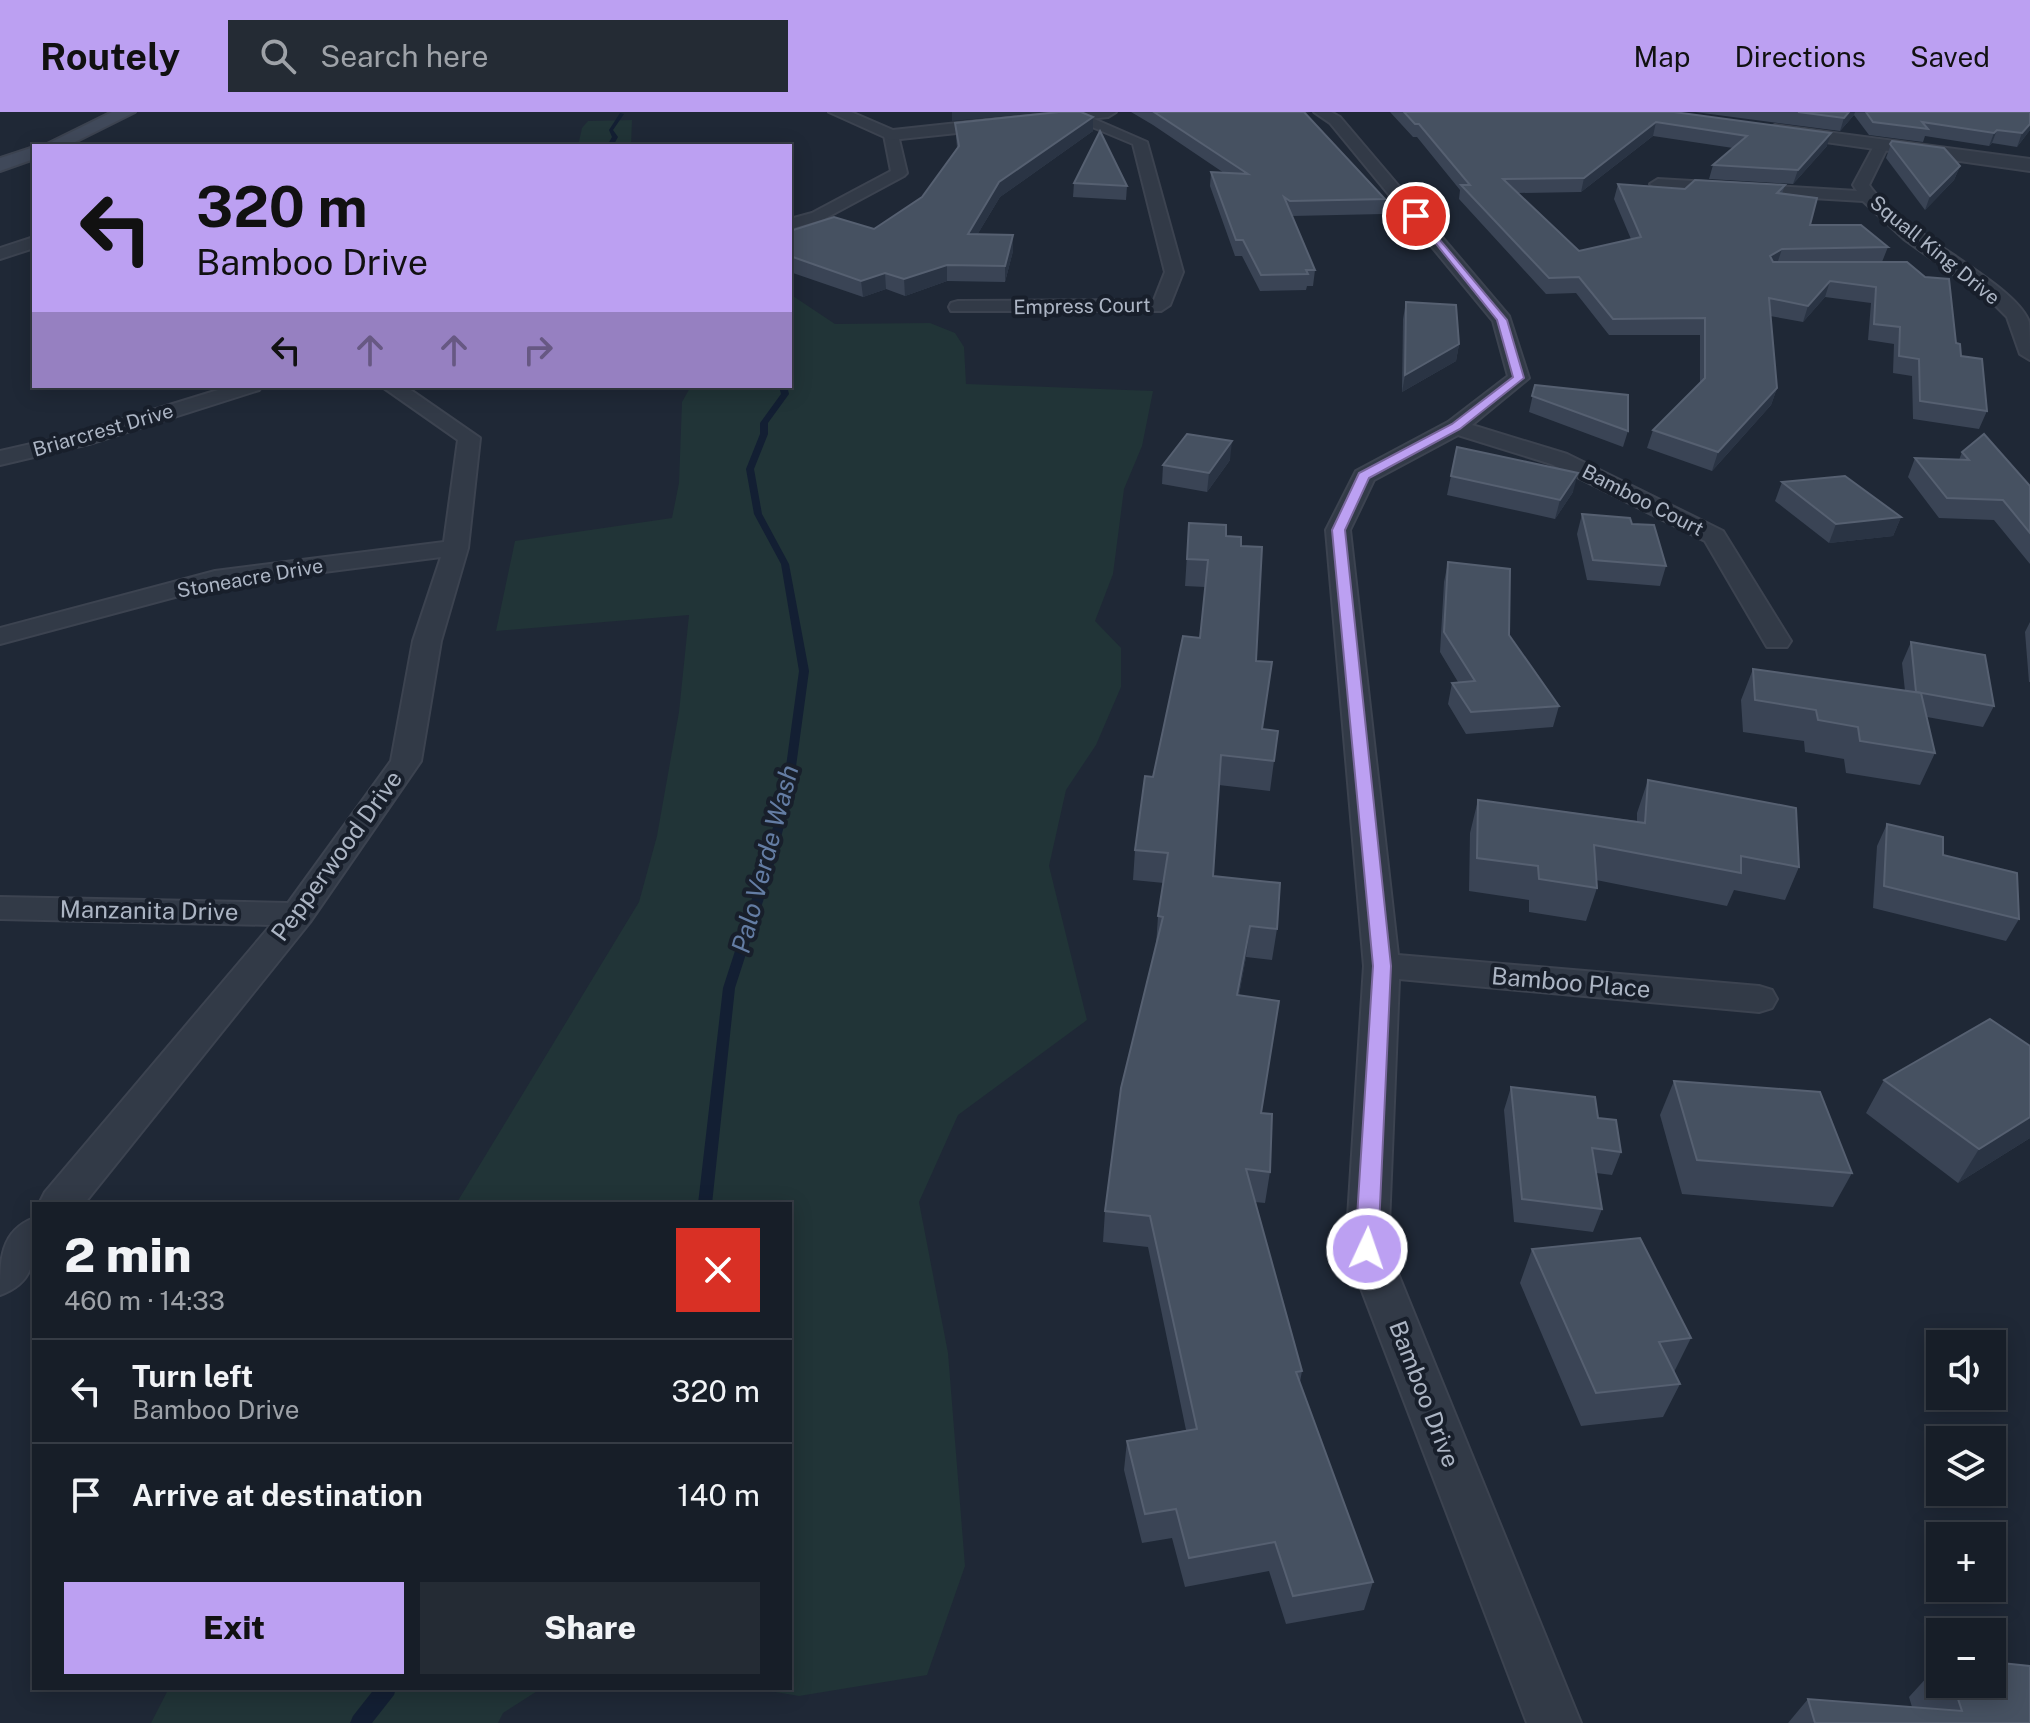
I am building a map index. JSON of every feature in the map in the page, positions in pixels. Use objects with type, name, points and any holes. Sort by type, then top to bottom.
[{"type":"main road","points":[[56,144],[126,112]]},
{"type":"main road","points":[[0,165],[32,154]]},
{"type":"street","points":[[837,112],[891,135],[1108,112]]},
{"type":"street","name":"Bamboo Drive","points":[[1321,112],[1335,120],[1502,320],[1519,378],[1456,427],[1364,476],[1338,530],[1382,966],[1367,1249],[1554,1723]]},
{"type":"street","name":"Empress Court","points":[[958,307],[1161,305],[1174,272],[1140,142],[1078,116]]},
{"type":"street","points":[[1763,128],[2030,165]]},
{"type":"street","points":[[792,223],[818,216],[899,173],[891,135]]},
{"type":"street","name":"Squall King Drive","points":[[1882,144],[1861,185],[1866,196],[2016,315],[2030,354]]},
{"type":"street","points":[[1658,184],[1866,196]]},
{"type":"street","points":[[0,254],[32,243]]},
{"type":"street","points":[[1929,269],[1960,269]]},
{"type":"street","name":"Briarcrest Drive","points":[[0,458],[81,439],[246,388]]},
{"type":"street","name":"Pepperwood Drive","points":[[62,1202],[298,914],[406,761],[427,641],[456,548],[469,438],[394,388]]},
{"type":"street","name":"Bamboo Court","points":[[1456,427],[1559,459],[1714,536],[1777,641]]},
{"type":"street","name":"Stoneacre Drive","points":[[0,636],[215,579],[456,548]]},
{"type":"street","name":"Manzanita Drive","points":[[0,908],[298,914]]},
{"type":"street","name":"Bamboo Place","points":[[1382,966],[1759,999]]},
{"type":"street","points":[[0,1277],[32,1237]]},
{"type":"green space","points":[[632,120],[631,144],[578,144],[582,128],[588,121]]},
{"type":"green space","points":[[792,295],[835,324],[930,323],[955,333],[964,347],[966,384],[1153,391],[1142,446],[1124,489],[1113,574],[1095,621],[1121,648],[1121,687],[1096,745],[1066,790],[1049,866],[1087,1020],[958,1115],[919,1202],[948,1353],[965,1566],[927,1675],[799,1696],[764,1690],[792,1690],[792,1202],[457,1202],[639,902],[657,836],[679,712],[689,615],[496,631],[515,541],[672,518],[679,483],[682,402],[690,388],[792,388]]},
{"type":"green space","points":[[168,1690],[539,1690],[503,1713],[498,1723],[151,1723]]},
{"type":"building","points":[[1059,112],[1081,112],[1093,117],[999,182],[968,234],[1013,235],[1005,266],[947,265],[904,279],[885,273],[861,281],[792,257],[792,230],[834,217],[874,229],[922,197],[959,146],[955,123]]},
{"type":"building","points":[[1154,112],[1304,112],[1385,199],[1290,201],[1284,197],[1315,270],[1306,270],[1308,274],[1261,275],[1243,240],[1236,240],[1211,172],[1248,174]]},
{"type":"building","points":[[1404,112],[1674,112],[1831,133],[1798,170],[1713,165],[1747,136],[1656,122],[1584,178],[1503,179],[1579,251],[1641,237],[1618,184],[1685,189],[1695,180],[1785,185],[1777,193],[1817,198],[1810,225],[1861,225],[1888,247],[1782,249],[1770,256],[1773,262],[1907,262],[1925,277],[1949,279],[1956,343],[1960,344],[1961,356],[1982,359],[1987,411],[1920,401],[1919,359],[1899,356],[1900,327],[1874,324],[1876,287],[1830,281],[1808,306],[1769,298],[1777,388],[1718,452],[1653,430],[1705,378],[1705,318],[1613,319],[1579,277],[1549,278],[1461,185],[1470,185],[1419,124],[1415,124]]},
{"type":"building","points":[[1798,112],[1849,112],[1844,118]]},
{"type":"building","points":[[1866,112],[2030,112],[2030,124],[2022,133],[1997,130],[1994,133],[1922,122],[1928,129],[1873,122]]},
{"type":"building","points":[[1100,131],[1127,186],[1074,183]]},
{"type":"building","points":[[1892,141],[1944,148],[1960,166],[1930,196],[1890,144]]},
{"type":"building","points":[[1406,302],[1456,305],[1459,344],[1405,375]]},
{"type":"building","points":[[1535,385],[1628,395],[1628,431],[1532,396]]},
{"type":"building","points":[[1187,434],[1232,441],[1209,473],[1163,465]]},
{"type":"building","points":[[1984,434],[2030,486],[2030,533],[2003,500],[1947,498],[1915,458],[1969,460],[1962,452]]},
{"type":"building","points":[[1457,447],[1578,473],[1560,500],[1451,476]]},
{"type":"building","points":[[1845,476],[1901,517],[1836,524],[1782,482]]},
{"type":"building","points":[[1582,514],[1630,518],[1632,524],[1654,525],[1666,566],[1593,560]]},
{"type":"building","points":[[1189,523],[1226,525],[1226,536],[1241,537],[1241,546],[1262,547],[1256,661],[1272,662],[1262,729],[1278,731],[1274,761],[1221,755],[1213,876],[1280,883],[1277,929],[1250,926],[1237,995],[1279,1001],[1261,1113],[1272,1114],[1270,1172],[1246,1169],[1302,1371],[1296,1372],[1373,1582],[1293,1596],[1275,1542],[1189,1558],[1176,1509],[1145,1514],[1127,1441],[1197,1429],[1150,1216],[1105,1211],[1121,1088],[1163,917],[1158,916],[1168,853],[1135,850],[1145,776],[1153,777],[1183,636],[1200,638],[1208,560],[1187,559]]},
{"type":"building","points":[[1448,562],[1510,569],[1509,635],[1559,706],[1471,712],[1452,683],[1475,681],[1444,632]]},
{"type":"building","points":[[1911,642],[1985,655],[1994,706],[1916,692]]},
{"type":"building","points":[[1753,669],[1921,693],[1935,753],[1860,741],[1858,727],[1818,720],[1816,710],[1755,700]]},
{"type":"building","points":[[1648,780],[1796,808],[1799,867],[1741,856],[1741,873],[1594,845],[1597,888],[1539,879],[1538,866],[1477,858],[1478,800],[1645,823]]},
{"type":"building","points":[[1887,824],[1943,837],[1943,855],[2017,873],[2019,919],[1884,886]]},
{"type":"building","points":[[1990,1019],[2030,1046],[2030,1117],[1979,1149],[1884,1080]]},
{"type":"building","points":[[1674,1081],[1820,1092],[1852,1173],[1697,1160]]},
{"type":"building","points":[[1511,1087],[1595,1097],[1598,1118],[1616,1120],[1621,1152],[1592,1148],[1602,1209],[1522,1199]]},
{"type":"building","points":[[1640,1238],[1691,1338],[1659,1342],[1680,1384],[1596,1393],[1532,1249]]},
{"type":"building","points":[[2006,1663],[2030,1666],[2030,1723],[1815,1723],[1808,1699],[1962,1711],[1958,1698],[2006,1698]]},
{"type":"waterway","name":"Palo Verde Wash","points":[[611,144],[615,137],[611,130],[622,114]]},
{"type":"waterway","name":"Palo Verde Wash","points":[[705,1202],[729,988],[787,796],[804,671],[785,564],[758,514],[750,469],[764,434],[764,423],[785,394],[784,388]]},
{"type":"waterway","name":"Palo Verde Wash","points":[[360,1723],[385,1690]]},
{"type":"route","points":[[1367,1249],[1382,966],[1338,530],[1364,476],[1456,427],[1519,378],[1502,320],[1416,216]]}]
